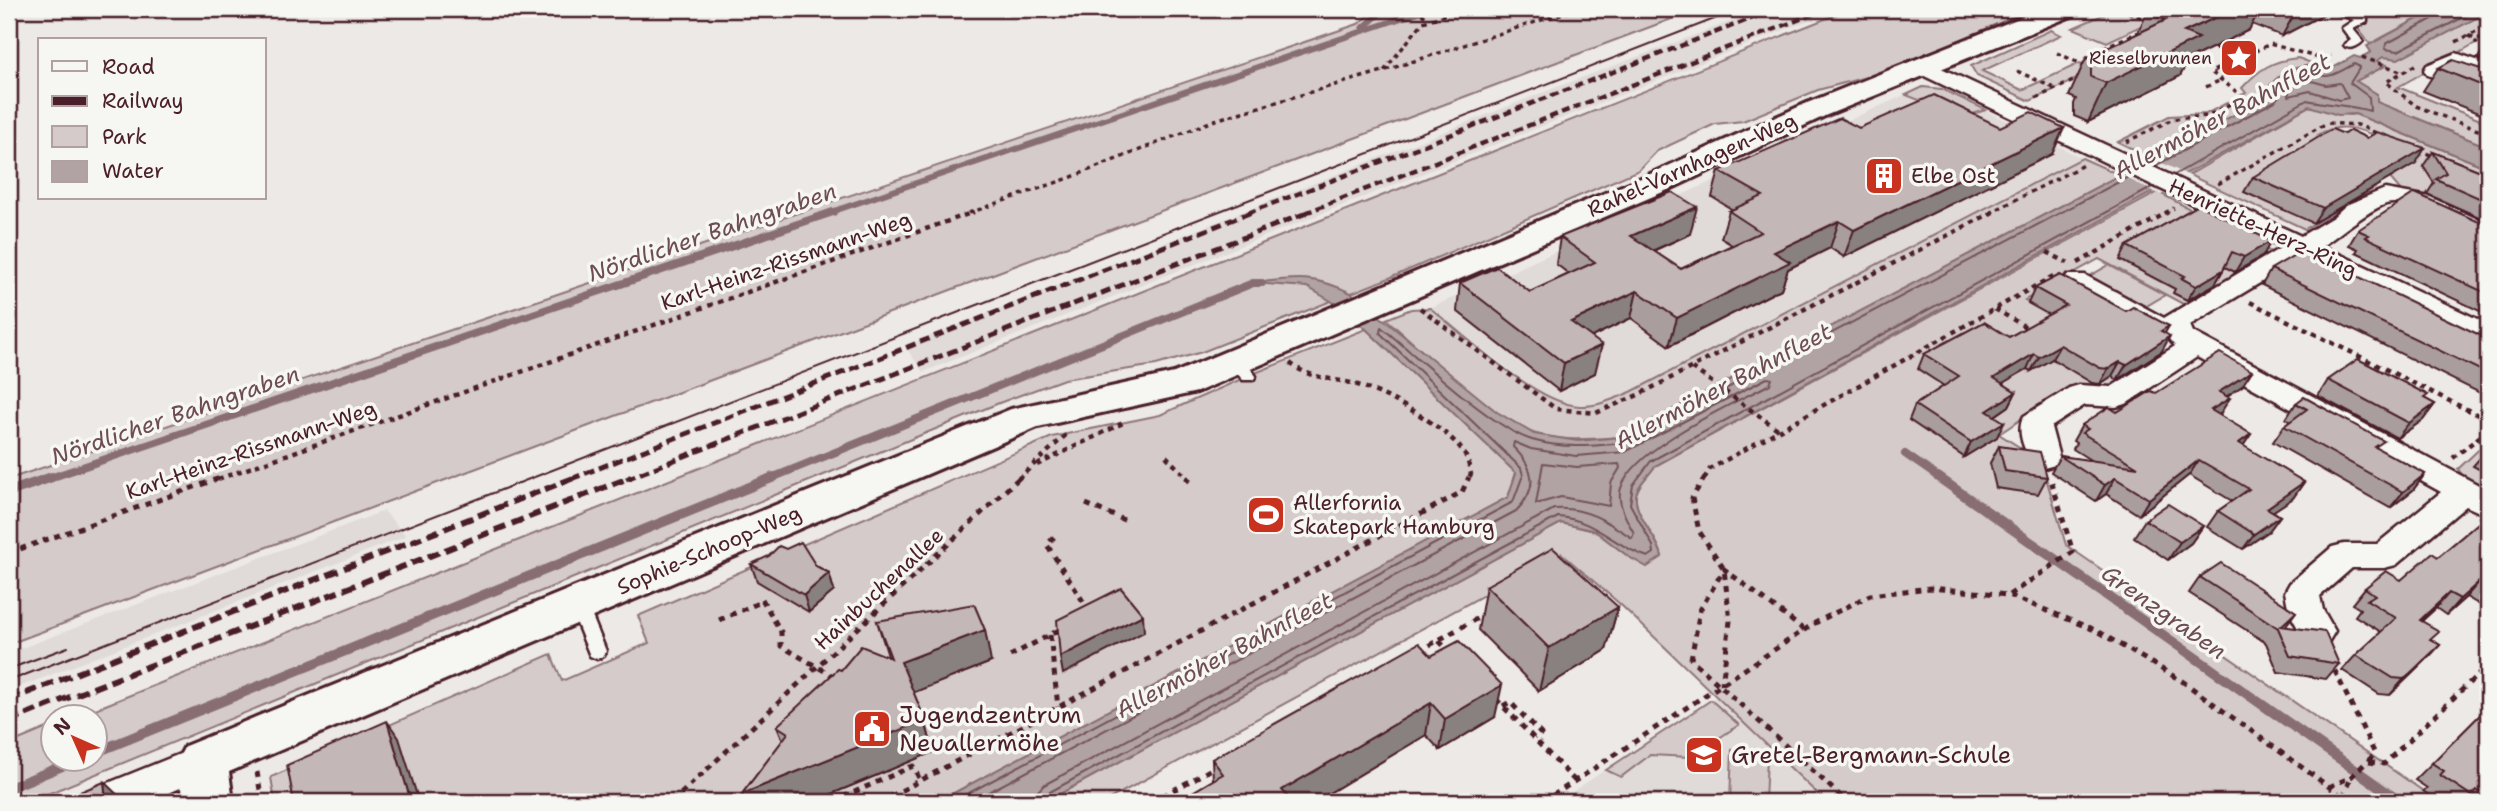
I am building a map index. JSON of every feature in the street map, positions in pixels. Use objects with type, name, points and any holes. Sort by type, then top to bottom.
[{"type":"street","name":"Rahel-Varnhagen-Weg","points":[[1321,326],[1659,182],[1817,109],[2065,9]]},
{"type":"street","points":[[2455,57],[2483,79],[2432,70],[2455,57]]},
{"type":"street","name":"Henriette-Herz-Ring","points":[[1924,67],[2488,335]]},
{"type":"street","points":[[2044,457],[2035,423],[2079,395],[2116,397],[2178,333],[2228,291],[2346,221],[2346,216],[2357,208],[2388,196],[2407,199],[2488,234]]},
{"type":"street","points":[[2069,271],[2476,497],[2384,556],[2344,555],[2302,592],[2306,612],[2316,631]]},
{"type":"street","name":"Sophie-Schoop-Weg","points":[[105,802],[205,781],[578,604],[1025,418],[1116,410],[1130,397],[1241,369],[1272,346],[1321,326]]},
{"type":"lane","points":[[2332,9],[2363,20],[2347,28],[2357,41],[2353,50]]},
{"type":"lane","points":[[578,604],[597,651]]},
{"type":"path","points":[[1414,9],[1430,19]]},
{"type":"path","points":[[1383,71],[1423,22],[1463,9]]},
{"type":"path","name":"Karl-Heinz-Rissmann-Weg","points":[[9,553],[1059,182],[1215,120],[1383,71],[1576,9]]},
{"type":"path","points":[[2112,53],[2102,48],[2156,24],[2120,9]]},
{"type":"path","points":[[2468,35],[2488,40]]},
{"type":"path","points":[[1396,294],[1556,409],[1596,413],[1692,368],[2173,119],[2208,116],[2243,97],[2211,72],[2239,58],[2270,44],[2323,59],[2331,55]]},
{"type":"path","points":[[2214,47],[2239,58]]},
{"type":"path","points":[[2353,50],[2403,72]]},
{"type":"path","points":[[2013,109],[2096,70],[2057,53]]},
{"type":"path","points":[[2017,71],[2056,89]]},
{"type":"path","points":[[2206,87],[2221,80]]},
{"type":"path","name":"Henriette-Herz-Ring","points":[[2197,195],[2327,123],[2337,124]]},
{"type":"path","points":[[2337,124],[2344,133]]},
{"type":"path","points":[[2337,124],[2358,125],[2382,135]]},
{"type":"path","points":[[2417,150],[2441,160]]},
{"type":"path","points":[[1804,630],[1724,569],[1699,531],[1692,498],[1710,469],[2197,195]]},
{"type":"path","points":[[2047,252],[2069,271]]},
{"type":"path","points":[[2228,291],[2369,363],[2373,360],[2488,420]]},
{"type":"path","points":[[1995,309],[2037,334]]},
{"type":"path","points":[[880,802],[1462,492],[1471,474],[1463,453],[1405,405],[1352,383],[1325,380],[1299,371],[1272,346]]},
{"type":"path","points":[[1692,368],[1779,430]]},
{"type":"path","points":[[1033,467],[1116,410]]},
{"type":"path","name":"Hainbuchenallee","points":[[672,802],[1033,467],[1086,414],[1116,410]]},
{"type":"path","points":[[2435,475],[2488,430]]},
{"type":"path","points":[[1166,456],[1193,485]]},
{"type":"path","points":[[2008,595],[2073,552],[2044,457]]},
{"type":"path","points":[[1086,504],[1124,520]]},
{"type":"path","points":[[1054,537],[1047,545],[1092,614],[1081,619]]},
{"type":"path","points":[[1724,569],[1700,610],[1691,659],[1847,802]]},
{"type":"path","points":[[1722,685],[1730,621],[1724,569]]},
{"type":"path","points":[[1543,802],[1804,630],[1870,595],[1930,588],[2008,595],[2095,630],[2182,681],[2350,802]]},
{"type":"path","points":[[719,620],[762,600],[781,632],[781,646],[840,680]]},
{"type":"path","points":[[1415,654],[1487,614]]},
{"type":"path","points":[[1010,656],[1071,624]]},
{"type":"path","points":[[2316,631],[2375,754],[2351,777],[2329,787]]},
{"type":"path","points":[[1050,635],[1058,706]]},
{"type":"path","points":[[1438,640],[1457,659]]},
{"type":"path","points":[[2369,762],[2384,764],[2488,665]]},
{"type":"path","points":[[1493,696],[1503,706],[1510,702],[1541,734],[1534,738],[1575,781]]},
{"type":"path","points":[[1152,802],[1223,762]]},
{"type":"path","points":[[832,802],[913,766],[920,780]]},
{"type":"path","points":[[257,772],[262,802]]},
{"type":"path","points":[[2343,797],[2351,777]]},
{"type":"path","points":[[1364,802],[1375,796],[1381,802]]},
{"type":"shaded area","points":[[1764,9],[1837,9],[923,372],[905,346],[1544,92]]},
{"type":"shaded area","points":[[1923,87],[1942,89],[2082,158],[1631,392],[1598,405],[1578,406],[1554,401],[1531,387],[1430,308]]},
{"type":"shaded area","points":[[384,511],[406,536],[9,691],[9,653]]},
{"type":"shaded area","name":"Gretel-Bergmann-Schule","points":[[1717,696],[1826,802],[1557,802]]},
{"type":"green space","points":[[1377,9],[1698,9],[9,644],[9,479],[1358,24]]},
{"type":"green space","points":[[1850,9],[2031,9],[1892,70],[1818,90],[1743,121],[1715,124],[1657,151],[1639,170],[1397,275],[1202,352],[1156,365],[1064,379],[999,403],[108,769],[108,704]]},
{"type":"green space","points":[[2116,9],[2177,9],[2107,42],[2073,28]]},
{"type":"green space","points":[[2378,9],[2436,9],[2370,44],[2353,22]]},
{"type":"green space","points":[[2480,16],[2488,16],[2488,43],[2481,40],[2398,87],[2488,123],[2488,147],[2376,102],[2377,94],[2355,81],[2386,65],[2376,61],[2383,57]]},
{"type":"green space","points":[[2051,30],[2061,35],[1982,71],[2022,90],[2080,63],[2096,70],[2030,101],[1977,76],[1971,66]]},
{"type":"green space","points":[[2298,58],[2314,64],[2282,75],[2267,90],[2275,93],[2153,159],[2118,142],[2169,116],[2206,114],[2246,93],[2242,88],[2267,67]]},
{"type":"green space","points":[[1923,87],[1942,89],[1986,110],[1963,117],[1906,95]]},
{"type":"green space","points":[[2309,106],[2355,114],[2488,168],[2488,229],[2401,191],[2390,178],[2380,138],[2356,129],[2333,129],[2318,135],[2341,145],[2375,188],[2305,229],[2189,175]]},
{"type":"green space","points":[[2082,158],[2120,175],[1621,437],[1557,438],[1536,434],[1520,427],[1480,400],[1386,319],[1411,309],[1430,308],[1502,366],[1542,393],[1561,402],[1579,406],[1599,404],[1631,392]]},
{"type":"green space","points":[[2158,192],[2271,252],[2185,305],[2099,259],[2025,300],[2143,369],[2107,390],[2071,386],[1999,434],[2041,461],[2066,545],[2439,802],[1826,802],[1621,605],[1561,553],[1104,802],[1045,802],[1561,523],[1595,531],[1629,557],[1647,566],[1662,556],[1640,514],[1636,497],[1638,489],[1655,466]]},
{"type":"green space","points":[[2109,265],[2165,295],[2138,311],[2083,280]]},
{"type":"green space","points":[[1366,329],[1516,473],[1508,498],[937,802],[275,802],[271,777],[551,654],[562,681],[649,643],[638,616],[1052,437],[1160,415],[1255,373]]},
{"type":"green space","points":[[2488,441],[2488,489],[2463,476],[2458,469]]},
{"type":"green space","points":[[1711,700],[1739,725],[1690,757],[1650,755],[1621,777],[1606,770]]},
{"type":"green space","points":[[38,732],[38,772],[101,772],[28,802],[9,802],[9,744]]},
{"type":"green space","points":[[1732,750],[1767,757],[1765,802],[1730,802]]},
{"type":"water","name":"Allermöher Bahnfleet","points":[[2436,9],[2488,9],[2488,16],[2480,16],[2398,59],[2383,57],[2377,61],[2387,65],[2356,81],[2377,94],[2377,102],[2488,147],[2488,168],[2355,114],[2338,115],[2309,106],[1655,466],[1638,489],[1636,497],[1640,514],[1662,557],[1647,567],[1595,531],[1561,523],[1045,802],[937,802],[1508,497],[1516,473],[1366,329],[1331,301],[1307,287],[1253,283],[1314,280],[1351,293],[1497,412],[1534,434],[1578,441],[1621,437],[2274,94],[2266,90],[2286,72],[2302,66],[2329,70],[2354,56],[2360,58],[2371,52],[2367,46]]},
{"type":"pier","points":[[2149,157],[2192,177],[2161,195],[2116,173]]},
{"type":"building","points":[[2155,9],[2234,9],[2184,32],[2199,38],[2106,83],[2091,77],[2091,65],[2097,62],[2086,58],[2166,20],[2147,13]]},
{"type":"building","points":[[2453,60],[2488,71],[2488,88],[2438,68]]},
{"type":"building","points":[[1934,95],[2000,127],[2031,112],[2064,128],[1854,230],[1839,221],[1774,252],[1790,262],[1677,318],[1637,291],[1571,322],[1602,345],[1564,363],[1460,283],[1497,267],[1530,292],[1595,262],[1560,237],[1672,192],[1697,207],[1631,236],[1681,269],[1761,232],[1729,211],[1763,196],[1719,171],[1840,118],[1859,128]]},
{"type":"building","points":[[2332,129],[2344,134],[2350,130],[2367,138],[2377,132],[2425,148],[2323,208],[2253,177]]},
{"type":"building","points":[[2433,152],[2488,174],[2488,202],[2436,179],[2446,173]]},
{"type":"building","points":[[2415,193],[2488,226],[2488,294],[2365,237],[2369,235],[2358,230]]},
{"type":"building","points":[[2199,205],[2271,241],[2244,257],[2232,252],[2223,270],[2196,286],[2181,278],[2185,276],[2127,246]]},
{"type":"building","points":[[2303,250],[2488,339],[2488,374],[2271,269]]},
{"type":"building","points":[[2060,275],[2126,311],[2133,307],[2169,326],[2161,331],[2170,336],[2126,365],[2120,362],[2108,369],[2100,368],[2060,345],[2039,357],[2034,354],[1994,378],[2016,392],[1987,411],[2004,422],[1971,442],[1915,405],[1959,376],[1924,354],[1984,322],[2009,337],[2066,305],[2035,288]]},
{"type":"building","points":[[2220,353],[2252,371],[2219,392],[2230,398],[2211,410],[2251,434],[2239,443],[2304,482],[2267,508],[2280,516],[2254,534],[2218,511],[2249,489],[2199,460],[2149,499],[2115,478],[2105,485],[2060,456],[2138,467],[2082,433],[2088,429],[2082,425],[2109,407],[2117,412],[2151,391],[2156,393]]},
{"type":"building","points":[[2358,359],[2428,395],[2424,398],[2435,404],[2409,423],[2328,380]]},
{"type":"building","points":[[2304,397],[2384,441],[2375,447],[2425,474],[2403,492],[2284,426],[2307,409],[2296,403]]},
{"type":"building","points":[[1999,446],[2040,452],[2047,477],[2005,471]]},
{"type":"building","points":[[2168,504],[2203,526],[2180,542],[2145,520]]},
{"type":"building","points":[[2488,515],[2488,586],[2480,581],[2460,599],[2449,593],[2420,620],[2439,631],[2430,639],[2440,645],[2404,679],[2393,678],[2356,655],[2396,618],[2367,600],[2375,595],[2365,588],[2386,571],[2401,580],[2432,553],[2438,557]]},
{"type":"building","points":[[801,542],[816,566],[829,573],[804,595],[751,564],[769,556],[779,546],[786,549]]},
{"type":"building","points":[[1553,548],[1618,607],[1549,648],[1486,586]]},
{"type":"building","points":[[2221,563],[2296,612],[2281,626],[2325,632],[2339,664],[2290,656],[2278,628],[2200,577]]},
{"type":"building","points":[[1121,588],[1143,615],[1060,657],[1057,620]]},
{"type":"building","points":[[974,604],[985,630],[901,662],[925,720],[742,794],[788,733],[777,726],[838,669],[841,670],[861,646],[891,658],[877,621]]},
{"type":"building","points":[[1459,641],[1502,685],[1445,719],[1431,703],[1282,790],[1292,802],[1198,802],[1191,793],[1223,774],[1212,759],[1419,643],[1431,656]]},
{"type":"building","points":[[2488,707],[2488,793],[2485,796],[2477,790],[2472,796],[2440,775],[2444,771],[2432,763]]},
{"type":"building","points":[[387,721],[411,802],[294,802],[287,765]]},
{"type":"building","points":[[104,782],[106,802],[56,802]]},
{"type":"waterway","points":[[1363,28],[1385,9]]},
{"type":"waterway","name":"Nördlicher Bahngraben","points":[[828,213],[1428,9]]},
{"type":"waterway","name":"Nördlicher Bahngraben","points":[[47,479],[833,212]]},
{"type":"waterway","points":[[769,479],[1253,283],[1262,283]]},
{"type":"waterway","name":"Grenzgraben","points":[[1905,454],[1941,479]]},
{"type":"waterway","name":"Nördlicher Bahngraben","points":[[9,492],[52,477]]},
{"type":"waterway","points":[[108,747],[774,477]]},
{"type":"waterway","name":"Grenzgraben","points":[[1938,477],[2401,802]]},
{"type":"waterway","points":[[9,788],[48,772]]},
{"type":"tram line","points":[[9,681],[1740,9]]},
{"type":"tram line","points":[[9,669],[68,647]]},
{"type":"railway","points":[[1248,213],[1776,9]]},
{"type":"railway","points":[[1305,213],[1826,9]]},
{"type":"railway","points":[[571,479],[1252,212]]},
{"type":"railway","points":[[626,479],[1309,212]]},
{"type":"railway","points":[[9,700],[576,477]]},
{"type":"railway","points":[[9,721],[631,477]]},
{"type":"place","name":"Rieselbrunnen","points":[[2239,58]]},
{"type":"place","name":"Elbe Ost","points":[[1884,176]]},
{"type":"place","name":"Allerfornia Skatepark Hamburg","points":[[1266,515]]},
{"type":"place","name":"Jugendzentrum Neuallermöhe","points":[[872,729]]},
{"type":"place","name":"Gretel-Bergmann-Schule","points":[[1704,755]]}]
